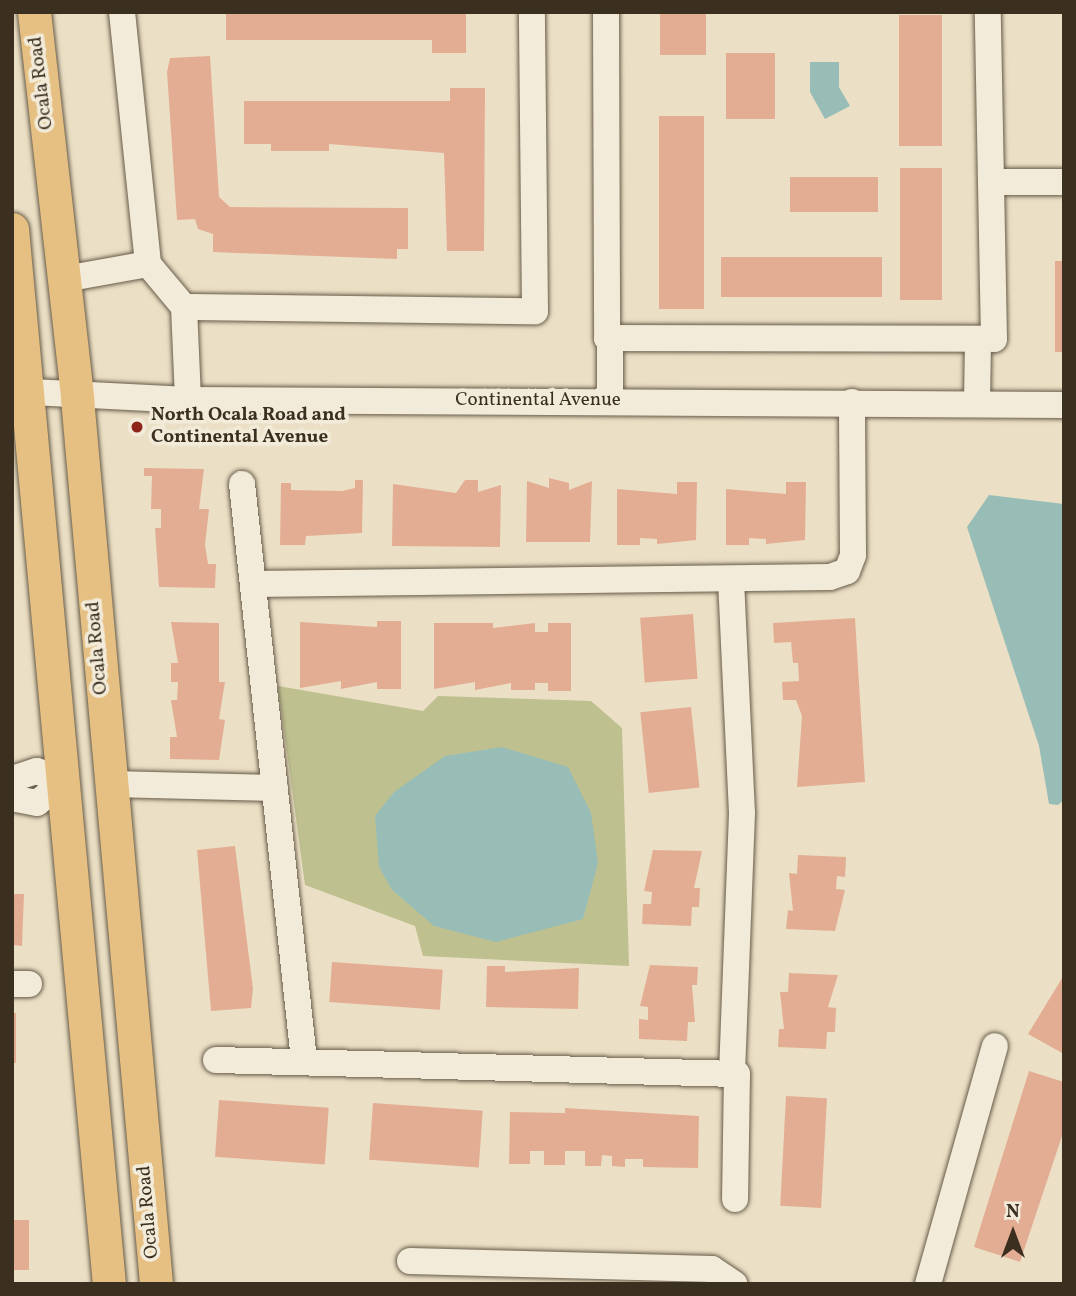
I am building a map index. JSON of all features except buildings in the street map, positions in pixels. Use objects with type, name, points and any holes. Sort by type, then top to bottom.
[{"type":"main road","name":"Ocala Road","points":[[34,12],[77,398],[156,1284]]},
{"type":"main road","points":[[12,229],[21,390],[63,782],[109,1284]]},
{"type":"main road","points":[[63,782],[111,785]]},
{"type":"street","points":[[122,12],[148,264],[184,307],[188,400]]},
{"type":"street","points":[[184,307],[535,311],[532,12]]},
{"type":"street","points":[[606,12],[610,402]]},
{"type":"street","points":[[610,338],[994,339],[988,12]]},
{"type":"street","points":[[991,182],[1064,182]]},
{"type":"street","points":[[65,279],[148,264]]},
{"type":"street","points":[[977,403],[978,339]]},
{"type":"street","name":"Continental Avenue","points":[[21,390],[77,398],[188,400],[1064,405]]},
{"type":"street","points":[[253,583],[810,579],[846,572],[855,530],[852,402]]},
{"type":"street","points":[[242,484],[304,1060]]},
{"type":"street","points":[[732,580],[742,813],[732,1074]]},
{"type":"street","points":[[12,779],[37,771],[63,782],[37,803],[12,798]]},
{"type":"street","points":[[111,785],[275,788]]},
{"type":"street","points":[[928,1284],[995,1046]]},
{"type":"street","points":[[216,1060],[304,1060],[737,1074],[735,1199]]},
{"type":"street","points":[[410,1261],[505,1274],[712,1269],[734,1284]]},
{"type":"green space","points":[[278,686],[423,711],[438,696],[591,701],[622,728],[629,966],[423,956],[415,926],[305,885]]},
{"type":"water","points":[[810,62],[839,62],[839,87],[850,106],[825,119],[810,92]]},
{"type":"water","points":[[989,495],[1064,504],[1064,800],[1058,805],[1049,804],[1039,746],[967,527]]},
{"type":"water","points":[[502,747],[568,767],[591,813],[598,863],[583,919],[496,942],[434,926],[392,890],[379,867],[375,816],[394,792],[445,756]]},
{"type":"place","name":"North Ocala Road and Continental Avenue","points":[[137,427]]}]
